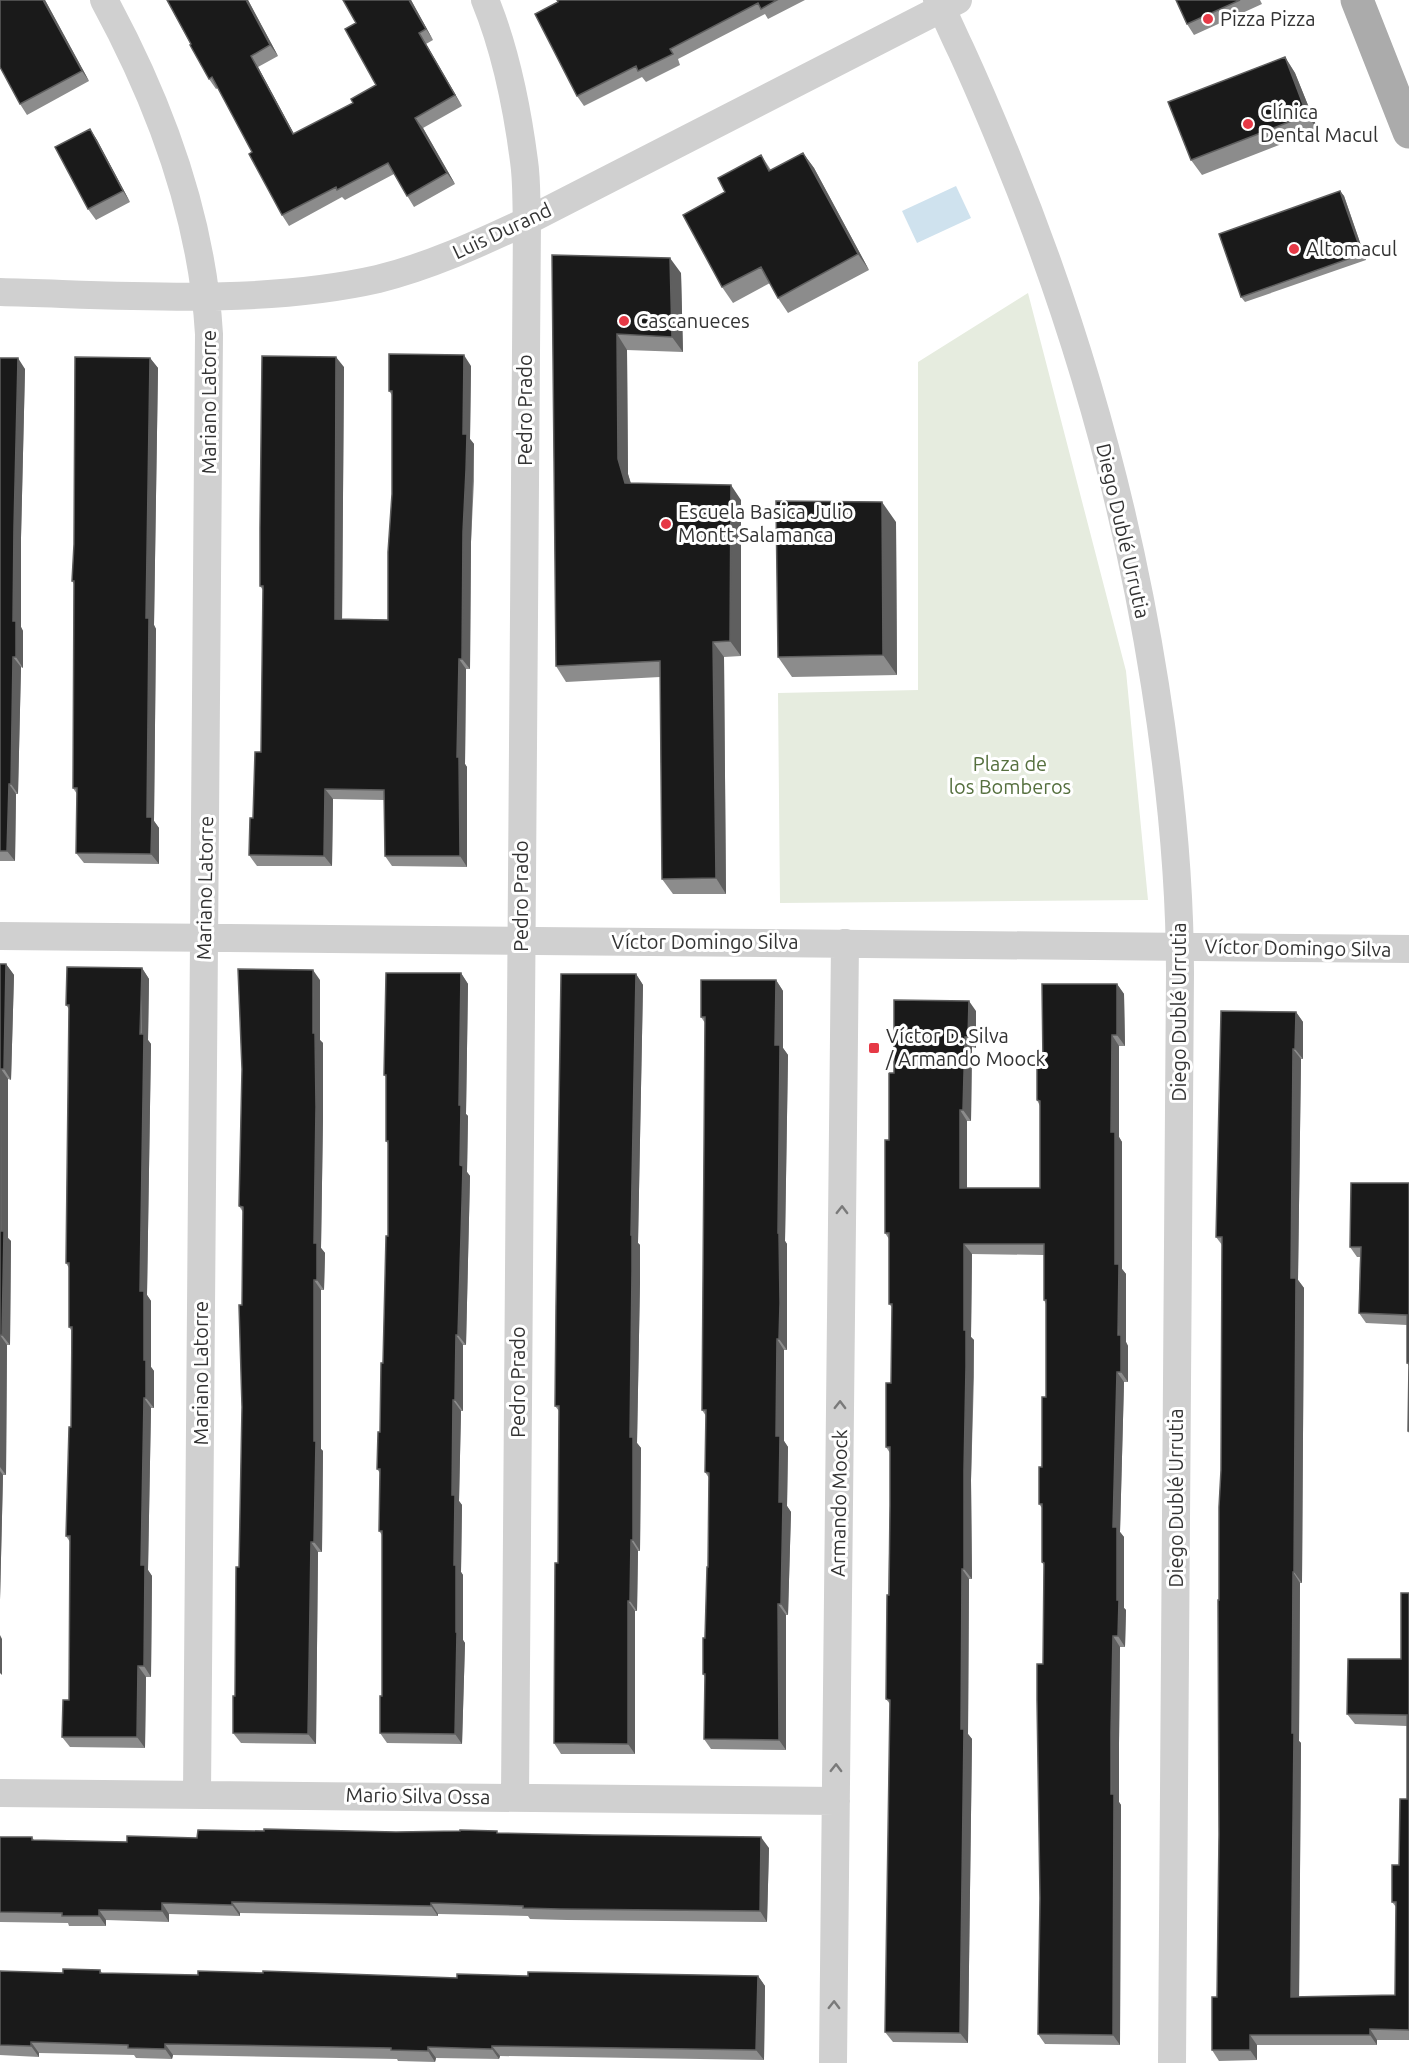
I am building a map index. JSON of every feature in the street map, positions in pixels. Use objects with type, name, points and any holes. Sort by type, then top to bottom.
[{"type":"main road","points":[[1358,0],[1409,132]]},
{"type":"street","name":"Mariano Latorre","points":[[104,0],[131,50],[171,147],[185,194],[207,296],[210,348],[197,1794]]},
{"type":"street","name":"Pedro Prado","points":[[485,0],[502,51],[516,107],[525,164],[527,222],[515,1797]]},
{"type":"street","name":"Luis Durand","points":[[0,292],[207,296],[271,293],[325,289],[425,265],[471,248],[527,222],[946,3]]},
{"type":"street","name":"Diego Dublé Urrutia","points":[[946,3],[1051,271],[1097,417],[1119,499],[1136,578],[1162,731],[1171,806],[1180,946],[1172,2063]]},
{"type":"street","name":"Víctor Domingo Silva","points":[[0,936],[1409,950]]},
{"type":"street","name":"Armando Moock","points":[[833,2063],[845,943]]},
{"type":"street","name":"Mario Silva Ossa","points":[[0,1793],[836,1801]]},
{"type":"green space","name":"Plaza de los Bomberos","points":[[1028,293],[1126,671],[1148,900],[780,903],[778,693],[918,690],[918,362]]},
{"type":"water","points":[[956,186],[971,218],[917,243],[902,211]]},
{"type":"building","points":[[0,0],[43,0],[82,71],[20,104],[0,67]]},
{"type":"building","points":[[167,0],[246,0],[270,45],[251,56],[293,134],[353,103],[351,99],[376,85],[345,29],[356,23],[343,0],[409,0],[426,29],[419,33],[455,95],[415,118],[447,173],[407,196],[388,163],[282,215],[249,154],[252,152],[212,77],[209,79]]},
{"type":"building","points":[[557,0],[777,0],[761,9],[758,3],[670,49],[673,54],[638,71],[636,66],[577,96],[535,14],[558,2]]},
{"type":"building","points":[[1176,0],[1240,0],[1187,24]]},
{"type":"building","name":"Clínica Dental Macul","points":[[1285,57],[1307,115],[1191,160],[1168,102]]},
{"type":"building","points":[[90,129],[123,191],[88,209],[55,147]]},
{"type":"building","points":[[803,153],[858,254],[778,298],[761,267],[722,287],[683,215],[725,192],[718,178],[761,155],[769,171]]},
{"type":"building","name":"Altomacul","points":[[1340,191],[1362,254],[1241,297],[1219,234]]},
{"type":"building","points":[[552,255],[670,258],[672,337],[617,334],[618,459],[625,483],[731,485],[730,641],[713,642],[716,878],[662,879],[660,661],[556,666]]},
{"type":"building","points":[[389,354],[464,355],[463,434],[467,434],[463,532],[462,659],[459,659],[457,757],[459,757],[460,856],[385,856],[384,790],[325,789],[324,856],[249,855],[250,818],[253,818],[255,752],[261,752],[262,356],[336,357],[335,619],[388,620],[388,552],[392,494],[392,391],[389,391]]},
{"type":"building","points":[[75,357],[150,358],[146,618],[149,618],[147,817],[152,817],[151,854],[76,853],[77,788],[73,788],[74,581],[72,581]]},
{"type":"building","points":[[0,358],[18,358],[13,621],[16,621],[16,657],[13,657],[11,784],[9,784],[7,851],[0,851]]},
{"type":"building","points":[[776,501],[882,502],[883,655],[778,657]]},
{"type":"building","points":[[0,964],[6,964],[4,1069],[1,1069],[1,1231],[4,1231],[2,1335],[0,1335]]},
{"type":"building","points":[[67,967],[142,968],[140,1034],[144,1034],[140,1291],[144,1291],[146,1398],[144,1398],[141,1565],[145,1565],[144,1666],[138,1666],[137,1737],[62,1737],[63,1700],[69,1700],[70,1536],[66,1536],[69,1427],[71,1427],[72,1327],[69,1327],[69,1263],[66,1263],[69,1005],[66,1005]]},
{"type":"building","points":[[238,969],[313,970],[316,1107],[314,1243],[317,1243],[317,1280],[314,1280],[314,1441],[316,1441],[314,1542],[311,1542],[308,1734],[233,1733],[242,1407],[239,1305],[242,1305],[243,1207],[239,1206],[242,1069]]},
{"type":"building","points":[[386,973],[461,973],[459,1105],[461,1105],[460,1165],[463,1166],[458,1335],[456,1335],[455,1400],[453,1400],[452,1495],[455,1495],[454,1565],[456,1565],[457,1632],[455,1734],[380,1733],[382,1531],[379,1531],[380,1469],[377,1469],[381,1363],[383,1363],[386,1236],[388,1236],[388,1141],[386,1141],[386,1075],[384,1075]]},
{"type":"building","points":[[561,974],[636,974],[631,1235],[630,1437],[633,1437],[633,1540],[631,1540],[630,1601],[628,1601],[628,1744],[554,1743],[555,1563],[558,1563],[559,1406],[555,1406]]},
{"type":"building","points":[[701,980],[776,980],[775,1045],[780,1045],[778,1233],[780,1303],[779,1339],[777,1339],[776,1436],[780,1436],[779,1502],[783,1502],[781,1604],[778,1604],[779,1740],[704,1739],[703,1638],[705,1638],[708,1567],[709,1473],[705,1472],[706,1410],[702,1410],[705,1017],[701,1017]]},
{"type":"building","points":[[1042,984],[1117,984],[1117,1035],[1112,1035],[1111,1132],[1115,1132],[1115,1264],[1119,1264],[1118,1335],[1121,1335],[1121,1372],[1117,1372],[1113,1527],[1117,1527],[1117,1600],[1119,1600],[1118,1636],[1113,1636],[1111,1732],[1111,1794],[1114,1794],[1113,2035],[1038,2034],[1040,1898],[1037,1664],[1043,1664],[1044,1563],[1042,1562],[1042,1504],[1039,1504],[1039,1467],[1042,1467],[1042,1397],[1046,1397],[1044,1244],[964,1244],[966,1367],[964,1569],[962,1569],[961,1729],[964,1729],[960,2033],[885,2032],[890,1700],[886,1699],[890,1447],[886,1447],[886,1383],[891,1383],[892,1304],[889,1304],[889,1233],[885,1233],[885,1140],[889,1140],[889,1073],[894,1073],[894,1000],[969,1001],[968,1037],[965,1037],[963,1110],[960,1110],[960,1188],[1040,1188],[1040,1101],[1037,1100],[1037,1064],[1043,1064]]},
{"type":"building","points":[[1221,1011],[1296,1012],[1295,1049],[1293,1049],[1291,1278],[1296,1278],[1291,1997],[1395,1995],[1396,1902],[1392,1902],[1392,1865],[1399,1865],[1400,1799],[1407,1799],[1407,1715],[1347,1714],[1348,1659],[1401,1659],[1401,1593],[1409,1593],[1409,2030],[1370,2029],[1370,2035],[1250,2035],[1250,2050],[1212,2050],[1212,1997],[1217,1997],[1219,1834],[1218,1600],[1222,1237],[1216,1237]]},
{"type":"building","points":[[1351,1183],[1409,1183],[1409,1363],[1407,1363],[1407,1315],[1359,1313],[1361,1247],[1350,1247]]},
{"type":"building","points":[[1409,1363],[1409,1431],[1408,1431]]},
{"type":"building","points":[[264,1829],[396,1832],[460,1830],[497,1831],[497,1833],[761,1837],[760,1911],[560,1909],[431,1903],[431,1906],[232,1902],[232,1905],[162,1903],[162,1911],[99,1910],[99,1916],[0,1912],[0,1837],[127,1842],[127,1836],[197,1838],[198,1830],[264,1831]]},
{"type":"building","points":[[63,1969],[100,1970],[100,1973],[198,1975],[198,1971],[263,1973],[263,1971],[457,1978],[457,1974],[528,1976],[528,1972],[758,1976],[756,2050],[492,2046],[492,2049],[428,2047],[428,2051],[391,2050],[391,2048],[165,2044],[165,2049],[128,2048],[128,2045],[31,2042],[31,2046],[0,2045],[0,1971],[63,1973]]},
{"type":"place","name":"Pizza Pizza","points":[[1208,19]]},
{"type":"place","name":"Clínica Dental Macul","points":[[1248,124]]},
{"type":"place","name":"Altomacul","points":[[1294,249]]},
{"type":"place","name":"Cascanueces","points":[[624,321]]},
{"type":"place","name":"Escuela Basica Julio Montt Salamanca","points":[[666,524]]},
{"type":"place","name":"Víctor D. Silva / Armando Moock","points":[[874,1048]]}]
